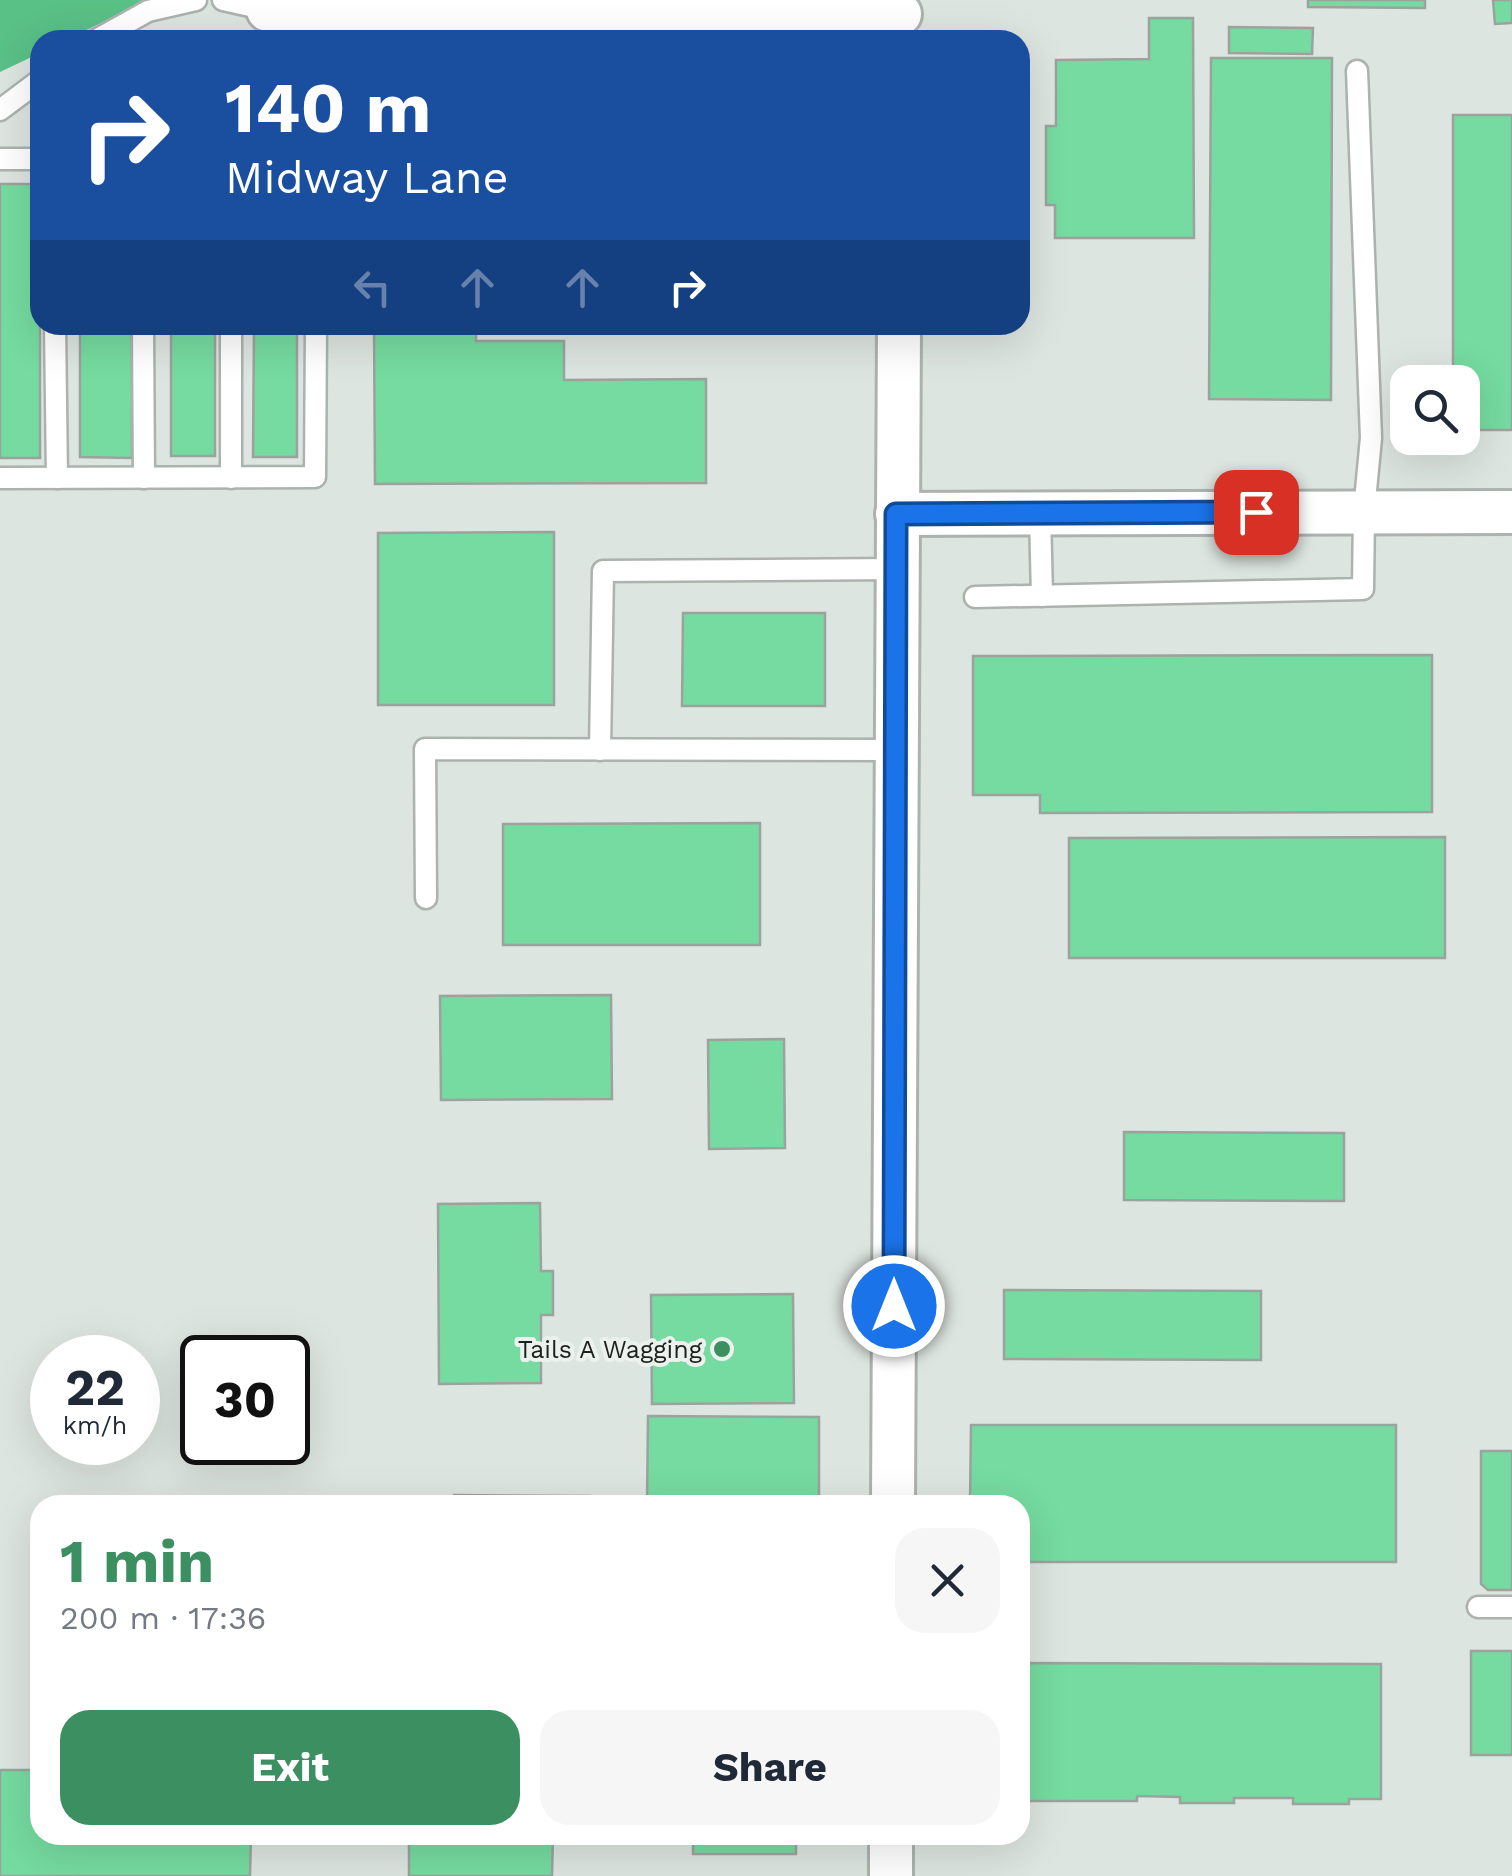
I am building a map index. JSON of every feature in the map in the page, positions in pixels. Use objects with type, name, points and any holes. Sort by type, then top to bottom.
[{"type":"street","points":[[268,10],[420,19],[639,6],[900,18]]},
{"type":"street","points":[[893,1495],[899,335]]},
{"type":"street","points":[[896,514],[1512,512]]},
{"type":"street","points":[[891,1845],[891,1876]]},
{"type":"lane","points":[[114,30],[148,11],[196,0]]},
{"type":"lane","points":[[223,0],[268,10]]},
{"type":"lane","points":[[975,597],[1363,589],[1364,511],[1372,438],[1357,71]]},
{"type":"lane","points":[[0,110],[30,88]]},
{"type":"lane","points":[[0,159],[30,159]]},
{"type":"lane","points":[[56,335],[57,478]]},
{"type":"lane","points":[[143,335],[144,478]]},
{"type":"lane","points":[[230,335],[232,478]]},
{"type":"lane","points":[[0,478],[315,477],[316,335]]},
{"type":"lane","points":[[1040,514],[1042,596]]},
{"type":"lane","points":[[600,750],[603,571],[896,569]]},
{"type":"lane","points":[[426,898],[425,749],[896,750]]},
{"type":"lane","points":[[1478,1608],[1512,1607]]},
{"type":"green space","points":[[0,0],[148,0],[86,30],[30,30],[30,58],[0,72]]},
{"type":"building","points":[[1308,0],[1425,0],[1425,8],[1308,7]]},
{"type":"building","points":[[1493,0],[1512,0],[1512,23],[1495,24]]},
{"type":"building","points":[[1149,18],[1193,18],[1194,238],[1055,238],[1055,205],[1046,205],[1046,126],[1056,126],[1056,60],[1149,59]]},
{"type":"building","points":[[1229,27],[1313,28],[1312,54],[1229,53]]},
{"type":"building","points":[[1211,58],[1332,58],[1331,400],[1209,399]]},
{"type":"building","points":[[1453,115],[1512,115],[1512,430],[1480,430],[1480,365],[1453,365]]},
{"type":"building","points":[[0,184],[30,184],[30,335],[40,335],[40,458],[0,458]]},
{"type":"building","points":[[80,335],[132,335],[132,458],[80,457]]},
{"type":"building","points":[[171,335],[215,335],[215,456],[171,456]]},
{"type":"building","points":[[254,335],[297,335],[297,457],[253,457]]},
{"type":"building","points":[[374,335],[476,335],[476,341],[564,341],[564,380],[706,379],[706,483],[375,484]]},
{"type":"building","points":[[554,532],[554,705],[378,705],[378,533]]},
{"type":"building","points":[[683,613],[825,613],[825,706],[682,706]]},
{"type":"building","points":[[1432,655],[1432,812],[1040,813],[1040,795],[973,795],[973,656]]},
{"type":"building","points":[[760,823],[760,945],[503,945],[503,824]]},
{"type":"building","points":[[1445,837],[1445,958],[1069,958],[1069,838]]},
{"type":"building","points":[[611,995],[612,1099],[441,1100],[440,996]]},
{"type":"building","points":[[784,1039],[785,1148],[709,1149],[708,1040]]},
{"type":"building","points":[[1124,1132],[1344,1133],[1344,1201],[1124,1200]]},
{"type":"building","points":[[540,1203],[541,1271],[553,1271],[553,1315],[541,1315],[541,1383],[439,1384],[438,1204]]},
{"type":"building","points":[[1004,1290],[1261,1291],[1261,1360],[1004,1359]]},
{"type":"building","name":"Tails A Wagging","points":[[793,1294],[794,1403],[652,1404],[651,1295]]},
{"type":"building","points":[[648,1416],[819,1417],[819,1495],[647,1495]]},
{"type":"building","points":[[971,1425],[1396,1425],[1396,1562],[1030,1562],[1030,1495],[970,1495]]},
{"type":"building","points":[[1481,1451],[1512,1451],[1512,1590],[1488,1590],[1481,1584]]},
{"type":"building","points":[[1471,1651],[1512,1651],[1512,1755],[1471,1755]]},
{"type":"building","points":[[1030,1663],[1381,1664],[1381,1799],[1349,1799],[1349,1804],[1293,1804],[1293,1798],[1180,1803],[1180,1797],[1137,1796],[1137,1801],[1030,1801]]},
{"type":"building","points":[[0,1770],[30,1770],[30,1845],[251,1845],[250,1876],[0,1876]]},
{"type":"building","points":[[409,1845],[553,1845],[552,1876],[409,1876]]},
{"type":"building","points":[[693,1845],[796,1845],[796,1854],[693,1854]]},
{"type":"place","name":"Tails A Wagging","points":[[722,1349]]},
{"type":"route","points":[[894,1306],[896,514],[1256,512]]}]
